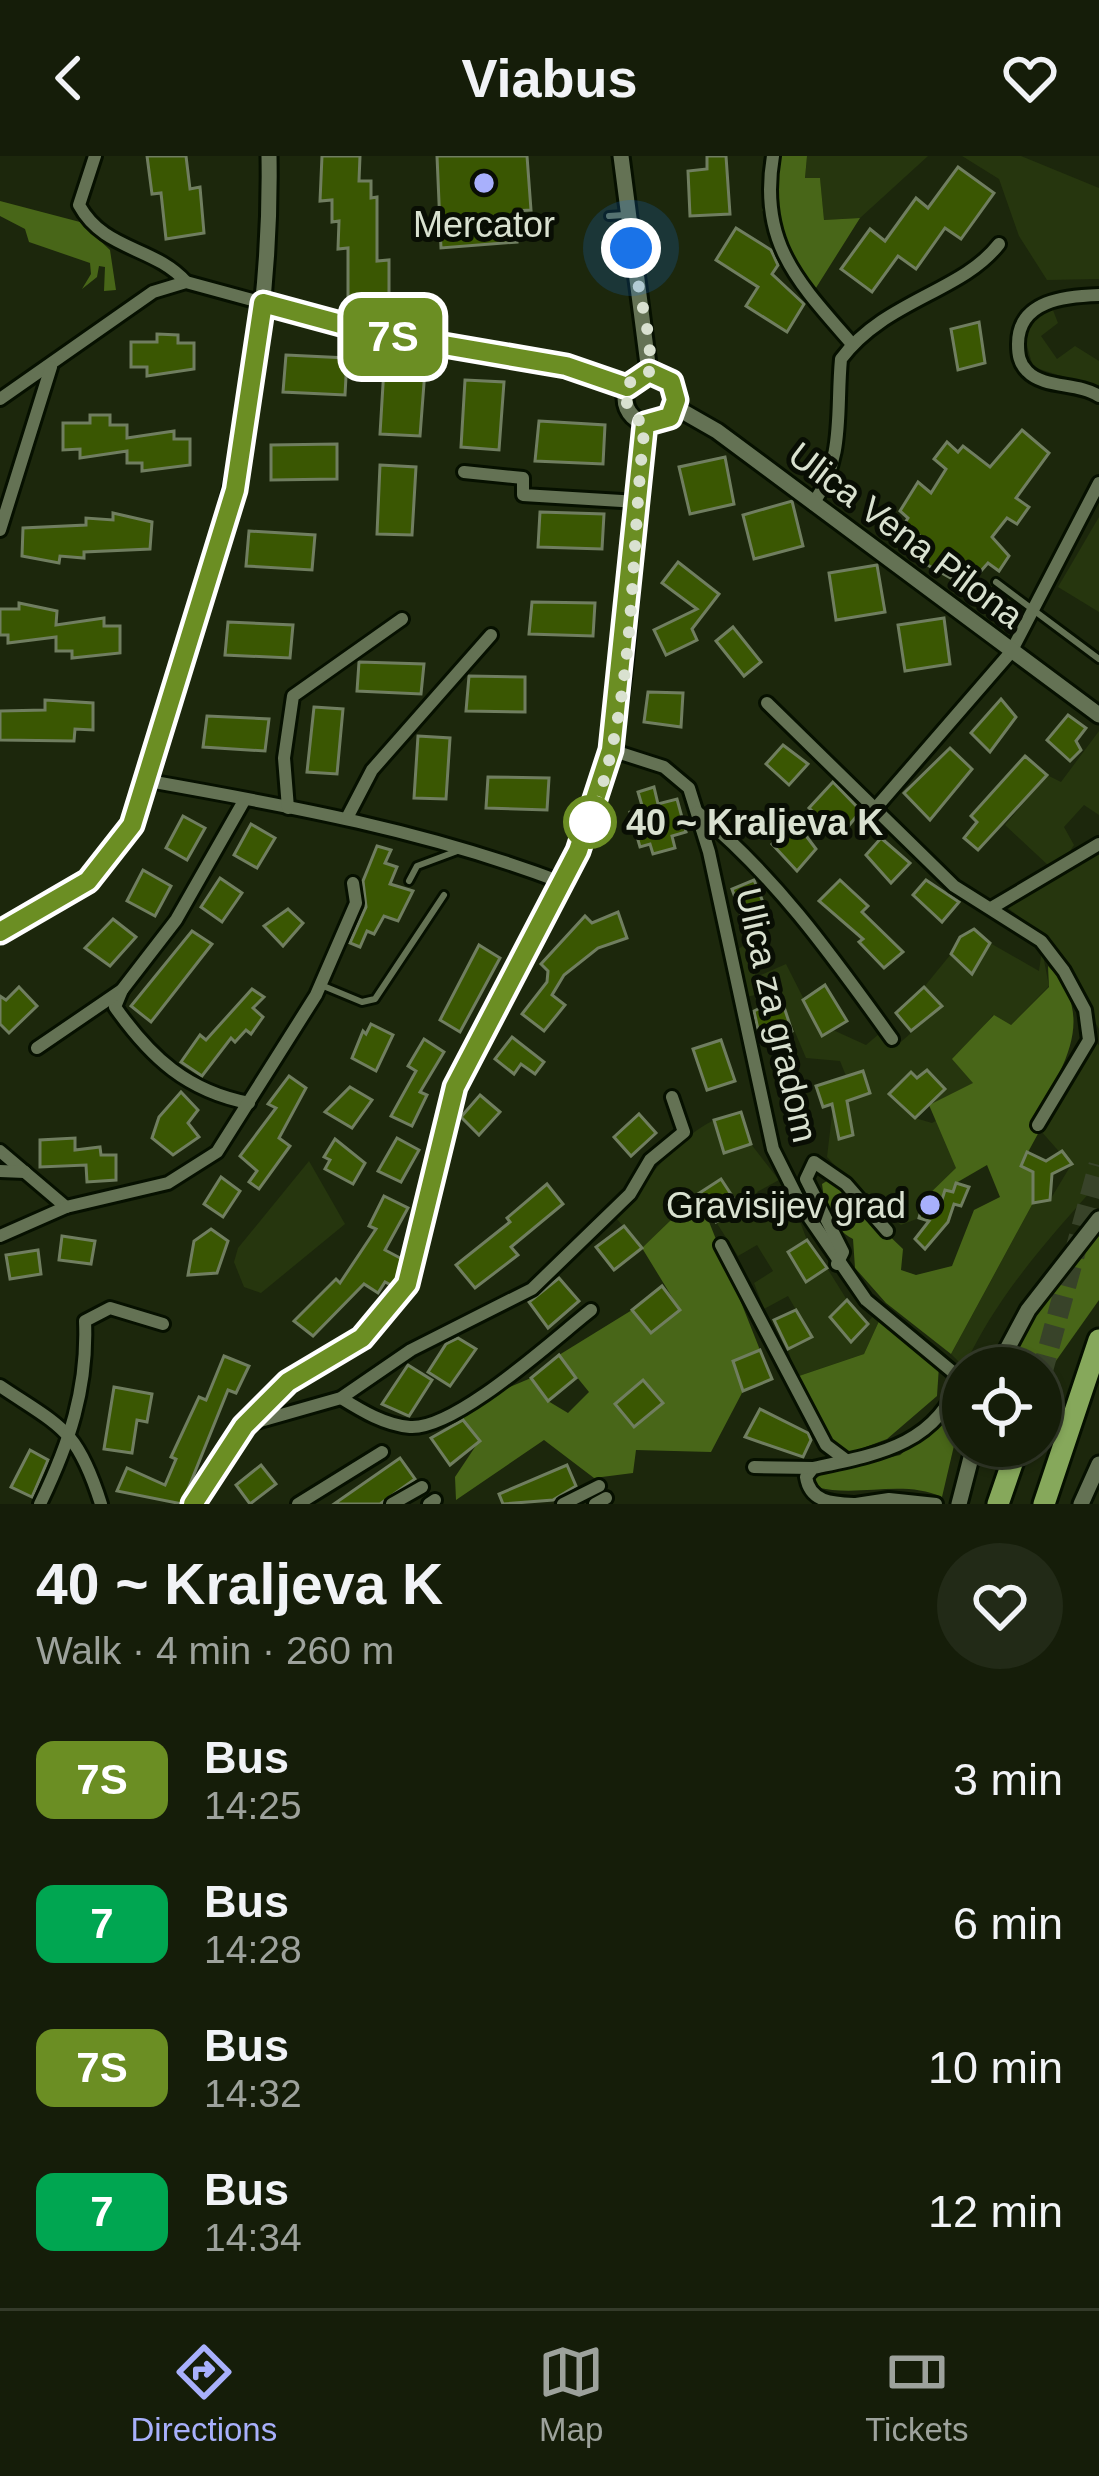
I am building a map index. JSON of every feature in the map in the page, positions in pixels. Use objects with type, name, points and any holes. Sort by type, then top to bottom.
[{"type":"highway","points":[[1045,1504],[1099,1340]]},
{"type":"highway","points":[[998,1504],[1011,1467]]},
{"type":"street","points":[[95,156],[79,205],[89,224],[104,238],[175,269],[187,281],[374,333],[566,366],[627,387]]},
{"type":"street","points":[[0,932],[88,881],[132,825],[149,781],[235,490],[263,303],[269,156]]},
{"type":"street","points":[[621,156],[634,281],[650,343],[649,372]]},
{"type":"street","points":[[773,156],[773,234],[798,281],[852,344]]},
{"type":"street","points":[[813,504],[833,469],[840,439],[841,359],[876,321],[961,273],[999,244]]},
{"type":"street","points":[[0,399],[154,292],[187,281]]},
{"type":"street","points":[[1099,295],[1055,298],[1027,318],[1018,334],[1018,358],[1028,374],[1099,396]]},
{"type":"street","points":[[0,530],[52,366]]},
{"type":"street","points":[[627,387],[649,372]]},
{"type":"street","points":[[627,387],[630,413],[645,424],[663,423],[675,407],[671,382],[649,372]]},
{"type":"street","name":"Ulica Vena Pilona","points":[[675,407],[717,431],[1099,715]]},
{"type":"street","points":[[193,1504],[244,1426],[288,1382],[362,1338],[407,1284],[455,1087],[595,808],[611,750],[645,424]]},
{"type":"street","points":[[464,472],[523,478],[523,495],[638,502]]},
{"type":"street","points":[[874,810],[1011,652],[1099,483]]},
{"type":"street","points":[[288,808],[284,758],[293,696],[402,619]]},
{"type":"street","points":[[347,818],[372,770],[491,635]]},
{"type":"street","points":[[767,703],[954,886],[1041,941],[1064,971],[1085,1010],[1089,1040],[1038,1125]]},
{"type":"street","name":"Ulica za gradom","points":[[611,750],[664,766],[689,788],[773,1149],[837,1264],[866,1300],[960,1378],[952,1400],[896,1451],[784,1472],[754,1467]]},
{"type":"street","points":[[149,781],[347,818],[470,847],[561,882]]},
{"type":"street","points":[[245,799],[176,920],[115,1006],[154,1053],[205,1095],[249,1103]]},
{"type":"street","points":[[696,811],[742,848],[892,1039]]},
{"type":"street","points":[[993,907],[1099,844]]},
{"type":"street","points":[[0,1236],[66,1207],[168,1183],[218,1152],[320,985],[356,904],[353,883]]},
{"type":"street","points":[[37,1048],[122,990]]},
{"type":"street","points":[[1087,1024],[1099,1038]]},
{"type":"street","points":[[244,1426],[341,1398],[411,1350],[532,1289],[630,1194],[650,1160],[684,1132],[672,1097]]},
{"type":"street","points":[[0,1151],[66,1207]]},
{"type":"street","points":[[837,1264],[843,1252],[806,1179],[814,1162],[846,1184],[887,1231]]},
{"type":"street","points":[[0,1171],[26,1172]]},
{"type":"street","points":[[1008,1347],[1028,1310],[1099,1220]]},
{"type":"street","points":[[721,1245],[826,1444],[847,1461]]},
{"type":"street","points":[[40,1504],[73,1438],[87,1357],[85,1321],[110,1308],[163,1324]]},
{"type":"street","points":[[341,1398],[368,1415],[413,1428],[450,1414],[492,1387],[591,1310]]},
{"type":"street","points":[[2,1393],[45,1412],[73,1438],[101,1504]]},
{"type":"street","points":[[298,1504],[382,1452]]},
{"type":"street","points":[[1081,1504],[1099,1464]]},
{"type":"street","points":[[959,1504],[969,1467]]},
{"type":"street","points":[[813,1468],[806,1478],[814,1495],[856,1504],[890,1499],[936,1504]]},
{"type":"street","points":[[392,1504],[422,1486]]},
{"type":"street","points":[[563,1504],[600,1496]]},
{"type":"lane","points":[[609,215],[627,214]]},
{"type":"lane","points":[[996,582],[1099,659]]},
{"type":"lane","points":[[409,881],[417,866],[470,847]]},
{"type":"lane","points":[[320,985],[362,1002],[376,999],[444,895]]},
{"type":"green space","points":[[771,156],[807,156],[805,178],[820,178],[824,220],[860,218],[814,291],[762,210]]},
{"type":"green space","points":[[807,156],[928,156],[860,218],[824,220],[820,179],[805,179]]},
{"type":"green space","points":[[962,156],[1021,156],[1099,188],[1099,279],[1047,280],[1019,236],[999,179]]},
{"type":"green space","points":[[0,201],[80,222],[110,250],[116,290],[104,291],[105,267],[99,266],[97,277],[82,289],[91,274],[90,263],[29,242],[25,229],[0,216]]},
{"type":"green space","points":[[1051,305],[1058,323],[1041,336],[1057,359],[1075,346],[1099,361],[1099,388],[1033,367],[1024,335],[1035,315]]},
{"type":"green space","points":[[1099,517],[1099,612],[1058,587]]},
{"type":"green space","points":[[1099,731],[1099,815],[1084,805],[1064,827],[1074,845],[1065,859],[1050,867],[1005,825],[1047,775],[1061,782]]},
{"type":"green space","points":[[1099,848],[1099,1029],[1050,942],[1007,907]]},
{"type":"green space","points":[[990,943],[1039,971],[1042,950],[1049,986],[1010,1026],[993,1015],[975,1037],[974,1083],[929,1105],[945,1089],[927,1071],[890,1093],[915,1118],[932,1123],[939,1119],[957,1168],[924,1199],[919,1218],[901,1225],[870,1203],[827,1157],[833,1106],[839,1138],[853,1135],[847,1101],[870,1093],[863,1072],[846,1076],[840,1061],[806,1058],[781,999],[760,1008],[755,995],[742,998],[733,953],[744,945],[756,977],[786,964],[822,1035],[833,1030],[866,1045],[879,1034],[895,1047],[942,1006],[924,987],[951,954],[972,974]]},
{"type":"green space","points":[[1048,966],[1063,985],[1073,1024],[1064,1063],[1031,1122],[1040,1130],[1021,1165],[1033,1172],[1033,1203],[955,1347],[942,1347],[886,1303],[855,1268],[853,1239],[830,1216],[822,1184],[830,1179],[903,1249],[901,1270],[916,1275],[952,1266],[974,1210],[1000,1197],[987,1165],[956,1183],[953,1192],[945,1190],[940,1206],[924,1199],[956,1168],[929,1105],[973,1083],[952,1059],[994,1015],[1011,1025],[1049,987]]},
{"type":"green space","points":[[1093,1041],[1099,1045],[1099,1182],[1042,1247],[974,1347],[955,1347],[1033,1203],[1050,1200],[1071,1165],[1040,1130]]},
{"type":"green space","points":[[714,1120],[724,1152],[751,1144],[779,1180],[757,1192],[770,1219],[794,1206],[807,1240],[788,1253],[827,1268],[847,1300],[830,1317],[851,1342],[874,1315],[880,1319],[864,1354],[796,1377],[788,1349],[811,1336],[788,1296],[764,1309],[754,1283],[773,1271],[757,1245],[738,1256],[716,1222],[739,1207],[722,1180],[642,1248],[616,1218],[672,1151]]},
{"type":"green space","points":[[309,1161],[345,1224],[261,1293],[244,1287],[234,1262],[238,1248]]},
{"type":"green space","points":[[698,1194],[760,1350],[733,1362],[743,1391],[711,1452],[636,1450],[633,1473],[594,1478],[544,1440],[456,1500],[455,1477],[479,1441],[461,1417],[491,1395],[531,1378],[548,1401],[568,1413],[589,1392],[559,1355],[632,1310],[651,1333],[680,1310],[642,1248]]},
{"type":"green space","points":[[1099,1228],[1099,1300],[1062,1352],[1062,1347],[1017,1347]]},
{"type":"green space","points":[[880,1319],[939,1366],[937,1396],[887,1439],[847,1454],[830,1439],[796,1377],[864,1354]]},
{"type":"green space","points":[[942,1420],[942,1467],[949,1467],[942,1497],[911,1489],[832,1490],[816,1487],[813,1480],[826,1472],[900,1455]]},
{"type":"building","points":[[147,156],[186,156],[190,189],[200,187],[204,233],[166,239],[161,193],[152,194]]},
{"type":"building","points":[[322,156],[360,156],[359,181],[371,181],[371,198],[377,197],[377,261],[389,260],[389,297],[384,297],[383,307],[348,307],[348,248],[338,249],[339,221],[332,222],[332,200],[320,201]]},
{"type":"building","name":"Mercator","points":[[437,156],[527,156],[531,210],[515,211],[517,242],[441,248]]},
{"type":"building","points":[[707,156],[726,156],[730,214],[690,216],[688,171],[707,169]]},
{"type":"building","points":[[958,167],[994,193],[961,239],[945,228],[916,269],[898,256],[872,292],[841,269],[870,229],[885,241],[916,198],[928,208]]},
{"type":"building","points":[[736,228],[771,250],[778,265],[772,274],[804,304],[787,332],[746,306],[758,287],[716,260]]},
{"type":"building","points":[[979,322],[985,363],[958,370],[951,329]]},
{"type":"building","points":[[157,334],[178,335],[178,343],[194,343],[194,369],[147,376],[147,367],[131,367],[131,342],[157,342]]},
{"type":"building","points":[[286,355],[347,358],[345,395],[283,392]]},
{"type":"building","points":[[384,368],[425,370],[420,436],[380,434]]},
{"type":"building","points":[[465,380],[504,382],[499,450],[461,447]]},
{"type":"building","points":[[90,415],[110,415],[110,425],[127,425],[127,438],[174,431],[174,439],[190,439],[190,465],[142,471],[142,463],[127,463],[127,451],[80,458],[80,449],[63,450],[63,423],[90,423]]},
{"type":"building","points":[[539,421],[605,425],[603,464],[535,461]]},
{"type":"building","points":[[1022,430],[1049,453],[1016,498],[1029,507],[1017,524],[1007,518],[992,537],[1009,556],[999,571],[988,563],[980,572],[973,568],[963,585],[908,554],[920,536],[903,526],[908,518],[900,511],[918,482],[931,493],[946,469],[934,459],[947,442],[958,452],[963,446],[990,467]]},
{"type":"building","points":[[337,444],[337,479],[271,480],[271,445]]},
{"type":"building","points":[[725,457],[734,504],[690,514],[679,467]]},
{"type":"building","points":[[380,465],[416,467],[412,535],[377,534]]},
{"type":"building","points":[[792,501],[803,546],[754,559],[743,515]]},
{"type":"building","points":[[540,512],[604,514],[602,549],[538,547]]},
{"type":"building","points":[[113,513],[152,522],[150,549],[84,552],[84,558],[60,556],[59,563],[22,556],[23,528],[86,525],[86,518],[113,520]]},
{"type":"building","points":[[249,531],[315,535],[312,570],[246,566]]},
{"type":"building","points":[[678,562],[719,594],[692,629],[697,640],[666,655],[654,630],[697,609],[662,583]]},
{"type":"building","points":[[877,565],[885,612],[836,620],[829,573]]},
{"type":"building","points":[[532,602],[595,603],[593,636],[529,634]]},
{"type":"building","points":[[19,603],[57,611],[56,625],[104,618],[104,626],[120,626],[120,653],[72,658],[72,651],[56,651],[56,637],[8,643],[8,635],[0,635],[0,609],[19,609]]},
{"type":"building","points":[[944,618],[950,664],[905,671],[898,625]]},
{"type":"building","points":[[228,622],[293,625],[290,658],[225,655]]},
{"type":"building","points":[[733,627],[761,662],[744,676],[716,641]]},
{"type":"building","points":[[359,662],[424,664],[421,694],[357,691]]},
{"type":"building","points":[[469,676],[525,677],[525,712],[466,711]]},
{"type":"building","points":[[648,692],[683,693],[681,727],[644,722]]},
{"type":"building","points":[[1001,699],[1016,717],[990,752],[971,733]]},
{"type":"building","points":[[45,700],[93,703],[93,730],[75,729],[74,741],[0,740],[0,711],[45,710]]},
{"type":"building","points":[[314,707],[343,709],[337,774],[307,772]]},
{"type":"building","points":[[1068,715],[1086,728],[1076,741],[1081,750],[1070,761],[1047,740]]},
{"type":"building","points":[[207,716],[269,719],[265,751],[203,747]]},
{"type":"building","points":[[418,736],[450,738],[446,799],[414,798]]},
{"type":"building","points":[[783,745],[808,764],[789,785],[766,764]]},
{"type":"building","points":[[950,748],[972,769],[930,820],[904,793]]},
{"type":"building","points":[[1025,756],[1047,775],[978,850],[964,838],[977,822],[971,816]]},
{"type":"building","points":[[488,777],[549,778],[547,810],[486,808]]},
{"type":"building","points":[[833,782],[861,811],[840,836],[809,808]]},
{"type":"building","points":[[654,787],[658,804],[677,799],[686,832],[672,836],[675,848],[653,854],[650,844],[640,847],[630,812],[643,809],[638,792]]},
{"type":"building","points":[[183,816],[205,828],[187,860],[166,848]]},
{"type":"building","points":[[795,821],[816,849],[797,871],[772,844]]},
{"type":"building","points":[[251,824],[275,838],[257,868],[234,855]]},
{"type":"building","points":[[881,838],[910,863],[891,883],[866,855]]},
{"type":"building","points":[[377,846],[391,850],[385,863],[397,867],[390,884],[413,891],[398,921],[384,916],[374,934],[367,931],[360,947],[350,943],[366,907],[363,881]]},
{"type":"building","points":[[143,870],[171,886],[155,916],[127,901]]},
{"type":"building","points":[[220,878],[242,893],[222,922],[201,907]]},
{"type":"building","points":[[754,880],[765,907],[743,920],[732,889]]},
{"type":"building","points":[[840,880],[868,906],[862,912],[903,952],[884,968],[859,942],[863,939],[819,901]]},
{"type":"building","points":[[926,880],[959,902],[942,922],[913,895]]},
{"type":"building","points":[[288,909],[303,923],[283,946],[264,926]]},
{"type":"building","points":[[618,912],[627,938],[598,948],[564,975],[552,995],[565,1005],[544,1031],[522,1014],[547,982],[548,971],[541,964],[585,916],[592,923]]},
{"type":"building","points":[[113,919],[136,937],[110,966],[85,948]]},
{"type":"building","points":[[974,929],[990,943],[972,974],[951,954],[960,937]]},
{"type":"building","points":[[192,931],[212,944],[151,1022],[131,1006]]},
{"type":"building","points":[[479,945],[500,958],[460,1032],[440,1020]]},
{"type":"building","points":[[825,985],[847,1021],[822,1036],[803,1000]]},
{"type":"building","points":[[19,987],[37,1006],[9,1033],[0,1024],[0,996],[6,1000]]},
{"type":"building","points":[[924,987],[942,1006],[911,1031],[896,1013]]},
{"type":"building","points":[[252,989],[264,997],[253,1008],[263,1017],[251,1034],[246,1030],[235,1042],[231,1038],[202,1076],[181,1062],[200,1035],[206,1040]]},
{"type":"building","points":[[781,998],[792,1031],[761,1043],[754,1011]]},
{"type":"building","points":[[371,1024],[393,1035],[376,1071],[352,1058]]},
{"type":"building","points":[[512,1037],[544,1062],[535,1074],[521,1064],[514,1074],[495,1059]]},
{"type":"building","points":[[424,1039],[444,1052],[420,1092],[427,1095],[412,1126],[391,1116],[416,1071],[408,1066]]},
{"type":"building","points":[[721,1040],[735,1081],[707,1090],[693,1049]]},
{"type":"building","points":[[927,1070],[945,1089],[915,1118],[889,1094],[911,1072],[917,1078]]},
{"type":"building","points":[[863,1071],[870,1093],[847,1101],[853,1135],[839,1139],[832,1104],[823,1107],[816,1086]]},
{"type":"building","points":[[289,1076],[306,1088],[279,1138],[290,1146],[259,1189],[249,1182],[257,1171],[240,1156],[276,1108],[268,1104]]},
{"type":"building","points":[[350,1087],[372,1100],[352,1128],[325,1112]]},
{"type":"building","points":[[181,1092],[198,1110],[188,1123],[199,1137],[173,1155],[152,1138],[159,1117]]},
{"type":"building","points":[[480,1095],[500,1112],[479,1135],[461,1117]]},
{"type":"building","points":[[741,1112],[751,1144],[724,1153],[714,1120]]},
{"type":"building","points":[[639,1114],[656,1133],[631,1156],[614,1137]]},
{"type":"building","points":[[75,1138],[75,1150],[100,1147],[101,1155],[116,1155],[116,1180],[87,1182],[86,1165],[40,1167],[40,1140]]},
{"type":"building","points":[[397,1138],[419,1150],[401,1182],[378,1171]]},
{"type":"building","points":[[335,1139],[365,1163],[353,1184],[325,1169],[330,1160],[324,1157]]},
{"type":"building","points":[[1062,1151],[1072,1164],[1052,1174],[1050,1200],[1033,1203],[1033,1172],[1021,1166],[1027,1152],[1046,1161]]},
{"type":"building","points":[[221,1177],[240,1191],[223,1217],[204,1204]]},
{"type":"building","points":[[721,1179],[740,1208],[716,1222],[698,1194]]},
{"type":"building","name":"Gravisijev grad","points":[[956,1183],[969,1187],[961,1206],[954,1204],[948,1222],[925,1249],[915,1239],[929,1221],[919,1218],[924,1199],[940,1206],[945,1190],[953,1192]]},
{"type":"building","points":[[547,1184],[563,1204],[511,1247],[518,1255],[475,1288],[456,1265],[510,1222],[507,1218]]},
{"type":"building","points":[[384,1196],[408,1208],[385,1250],[402,1259],[398,1278],[393,1286],[385,1282],[378,1293],[364,1284],[313,1336],[294,1321],[336,1279],[340,1283],[376,1229],[369,1226]]},
{"type":"building","points":[[624,1226],[642,1248],[614,1270],[596,1247]]},
{"type":"building","points":[[211,1229],[228,1241],[217,1273],[188,1275],[194,1241]]},
{"type":"building","points":[[62,1236],[95,1241],[91,1264],[59,1260]]},
{"type":"building","points":[[807,1240],[827,1268],[806,1282],[788,1252]]},
{"type":"building","points":[[38,1250],[41,1274],[10,1279],[6,1255]]},
{"type":"building","points":[[559,1278],[579,1301],[548,1328],[529,1302]]},
{"type":"building","points":[[662,1286],[680,1310],[651,1333],[632,1310]]},
{"type":"building","points":[[847,1300],[868,1324],[851,1342],[830,1317]]},
{"type":"building","points":[[796,1310],[812,1337],[788,1349],[774,1320]]},
{"type":"building","points":[[458,1338],[476,1349],[450,1386],[428,1372],[446,1344]]},
{"type":"building","points":[[760,1350],[772,1379],[743,1391],[733,1361]]},
{"type":"building","points":[[559,1355],[576,1378],[548,1401],[531,1378]]},
{"type":"building","points":[[224,1356],[249,1366],[236,1393],[228,1390],[182,1504],[117,1491],[127,1468],[165,1485],[176,1459],[171,1457],[199,1397],[206,1400]]},
{"type":"building","points":[[408,1365],[432,1380],[409,1416],[382,1404]]},
{"type":"building","points":[[643,1380],[663,1403],[634,1427],[615,1404]]},
{"type":"building","points":[[114,1387],[152,1394],[147,1422],[137,1420],[132,1453],[104,1449]]},
{"type":"building","points":[[760,1409],[808,1433],[811,1440],[803,1457],[745,1437]]},
{"type":"building","points":[[463,1420],[480,1441],[450,1465],[431,1438]]},
{"type":"building","points":[[30,1450],[48,1460],[32,1497],[11,1487]]},
{"type":"building","points":[[400,1458],[415,1479],[380,1504],[334,1504]]},
{"type":"building","points":[[261,1465],[276,1484],[250,1504],[236,1485]]},
{"type":"building","points":[[567,1465],[576,1486],[553,1500],[503,1504],[499,1494]]},
{"type":"tunnel","points":[[1049,1347],[1099,1165]]},
{"type":"bus line","name":"7S","points":[[0,932],[56,904],[88,881],[132,825],[235,490],[263,303],[374,333],[545,361],[627,387],[649,372],[671,382],[676,400],[670,417],[663,423],[645,424],[623,673],[611,750],[595,808],[578,851],[518,956],[455,1087],[407,1284],[362,1338],[288,1382],[244,1426],[193,1504]]},
{"type":"place","name":"Mercator","points":[[484,183]]},
{"type":"place","name":"40 ~ Kraljeva K","points":[[590,822]]},
{"type":"place","name":"Gravisijev grad","points":[[930,1205]]},
{"type":"route","points":[[590,822],[611,750],[632,581],[645,424],[630,413],[625,400],[629,383],[649,372],[650,343],[631,248]]}]
